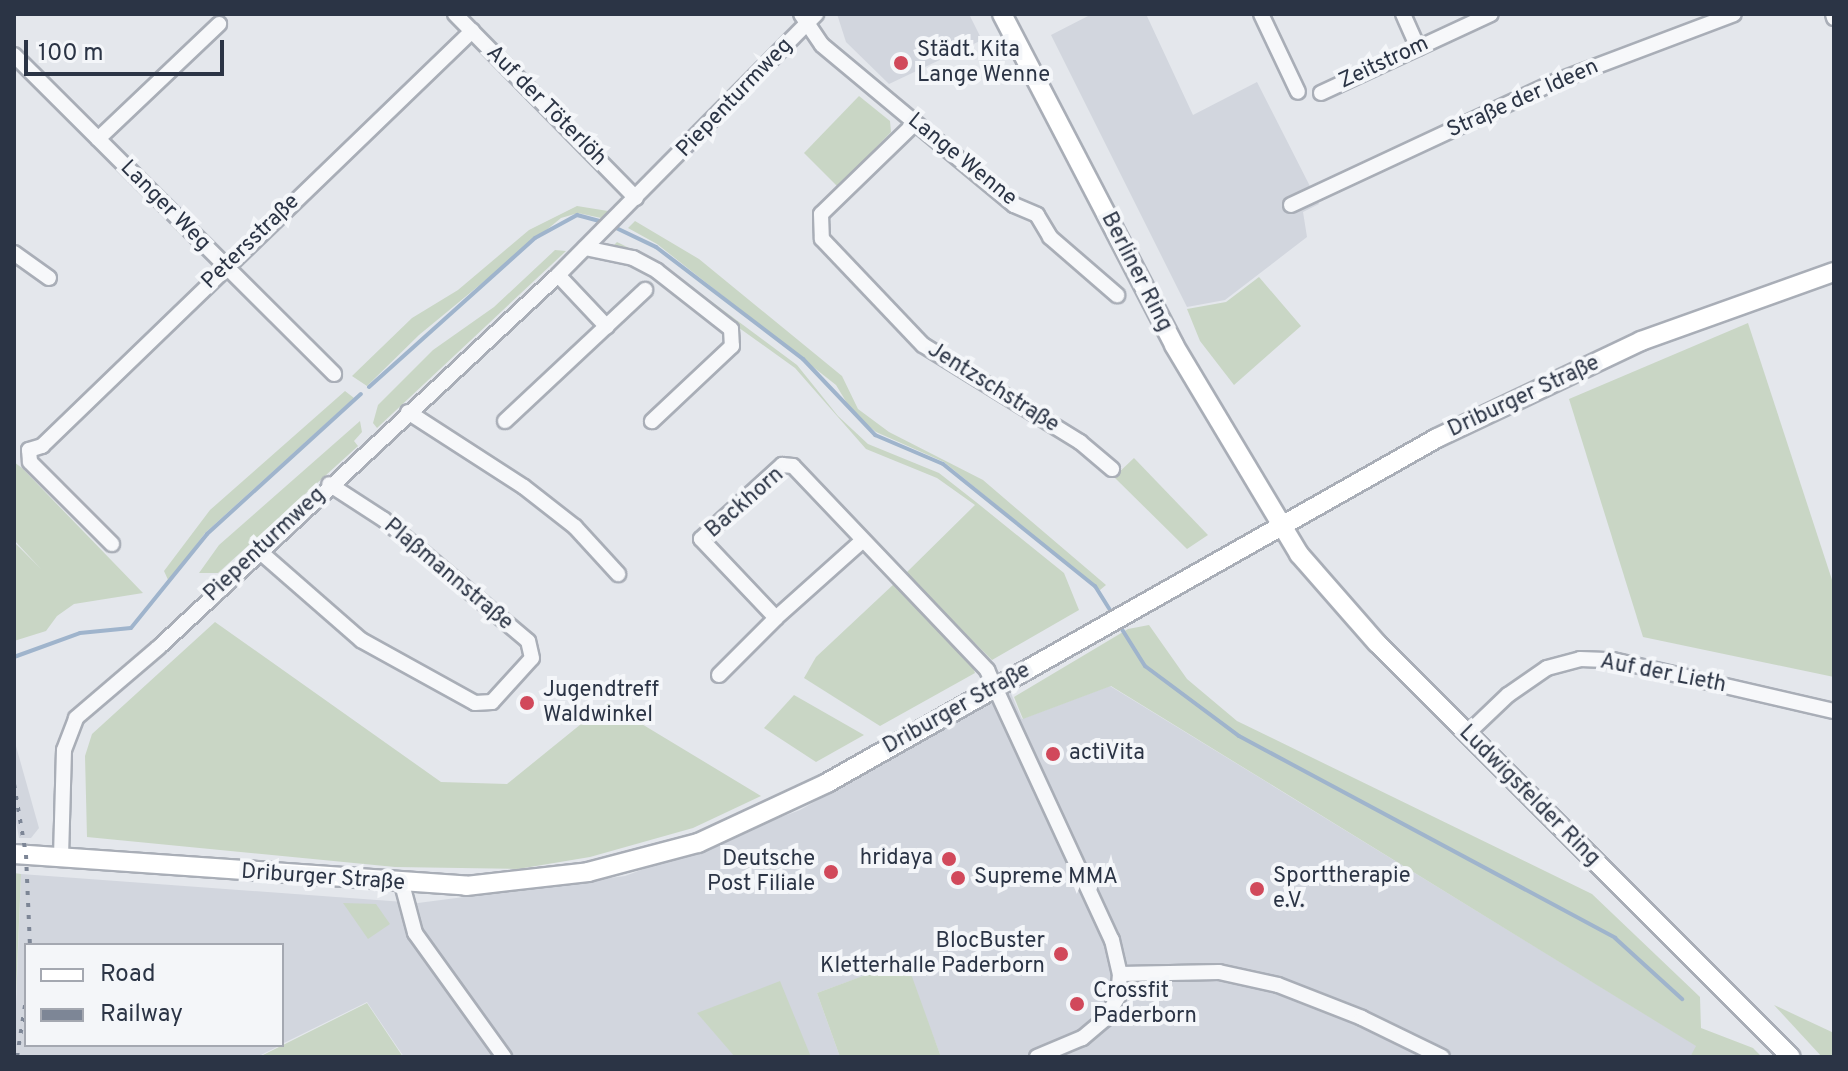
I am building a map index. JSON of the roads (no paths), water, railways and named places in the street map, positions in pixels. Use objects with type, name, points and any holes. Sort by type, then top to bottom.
[{"type":"main road","name":"Berliner Ring","points":[[1002,14],[1174,345],[1280,525]]},
{"type":"main road","name":"Driburger Straße","points":[[14,854],[402,884],[466,886],[555,877],[698,843],[791,802],[1437,438],[1641,341],[1834,272]]},
{"type":"main road","name":"Ludwigsfelder Ring","points":[[1280,525],[1322,582],[1467,734],[1791,1057]]},
{"type":"street","name":"Auf der Töterlöh","points":[[455,14],[636,198]]},
{"type":"street","points":[[1261,14],[1298,92]]},
{"type":"street","points":[[1403,14],[1418,48]]},
{"type":"street","name":"Zeitstrom","points":[[1321,93],[1491,14]]},
{"type":"street","name":"Straße der Ideen","points":[[1291,205],[1557,81],[1734,14]]},
{"type":"street","name":"Lange Wenne","points":[[808,17],[822,45],[1014,205],[1037,215],[1050,237],[1117,295]]},
{"type":"street","name":"Piepenturmweg","points":[[61,857],[64,750],[76,718],[159,647],[258,550],[558,275],[636,198],[808,17]]},
{"type":"street","points":[[98,139],[219,24]]},
{"type":"street","name":"Petersstraße","points":[[21,448],[42,446],[472,31]]},
{"type":"street","name":"Langer Weg","points":[[14,55],[334,374]]},
{"type":"street","name":"Jentzschstraße","points":[[914,124],[821,214],[822,239],[923,345],[1080,442],[1112,469]]},
{"type":"street","points":[[589,244],[633,258],[657,271],[731,329],[732,346],[652,421]]},
{"type":"street","points":[[14,253],[49,278]]},
{"type":"street","points":[[558,275],[607,327]]},
{"type":"street","points":[[505,421],[645,290]]},
{"type":"street","points":[[408,412],[534,494],[575,527],[618,574]]},
{"type":"street","points":[[21,448],[30,462],[112,544]]},
{"type":"street","name":"Backhorn","points":[[776,618],[701,539],[782,465],[793,466],[997,686],[1112,940],[1120,974]]},
{"type":"street","name":"Plaßmannstraße","points":[[258,550],[361,640],[475,703],[492,702],[532,658],[528,641],[383,519],[341,497],[329,484]]},
{"type":"street","points":[[719,675],[776,618],[862,541]]},
{"type":"street","name":"Auf der Lieth","points":[[1467,734],[1508,695],[1547,668],[1580,659],[1613,660],[1834,711]]},
{"type":"street","points":[[402,884],[415,933],[504,1057]]},
{"type":"street","points":[[1037,1057],[1082,1038],[1105,1019],[1118,997],[1120,974],[1219,972],[1278,985],[1362,1018],[1442,1057]]},
{"type":"waterway","points":[[369,387],[535,238],[577,215],[604,222]]},
{"type":"waterway","points":[[612,226],[656,247],[803,359],[875,435],[943,464],[1095,586],[1114,616]]},
{"type":"waterway","points":[[14,657],[80,633],[131,628],[207,534],[361,394]]},
{"type":"waterway","points":[[1118,623],[1145,666],[1239,736],[1615,938],[1682,999]]},
{"type":"railway","points":[[14,784],[26,855],[30,943]]},
{"type":"railway","points":[[17,1057],[24,1012]]},
{"type":"place","name":"Städt. Kita Lange Wenne","points":[[901,63]]},
{"type":"place","name":"Jugendtreff Waldwinkel","points":[[527,703]]},
{"type":"place","name":"actiVita","points":[[1053,754]]},
{"type":"place","name":"hridaya","points":[[949,859]]},
{"type":"place","name":"Deutsche Post Filiale","points":[[831,872]]},
{"type":"place","name":"Supreme MMA","points":[[958,878]]},
{"type":"place","name":"Sporttherapie e.V.","points":[[1257,889]]},
{"type":"place","name":"BlocBuster Kletterhalle Paderborn","points":[[1061,954]]},
{"type":"place","name":"Crossfit Paderborn","points":[[1077,1004]]}]
